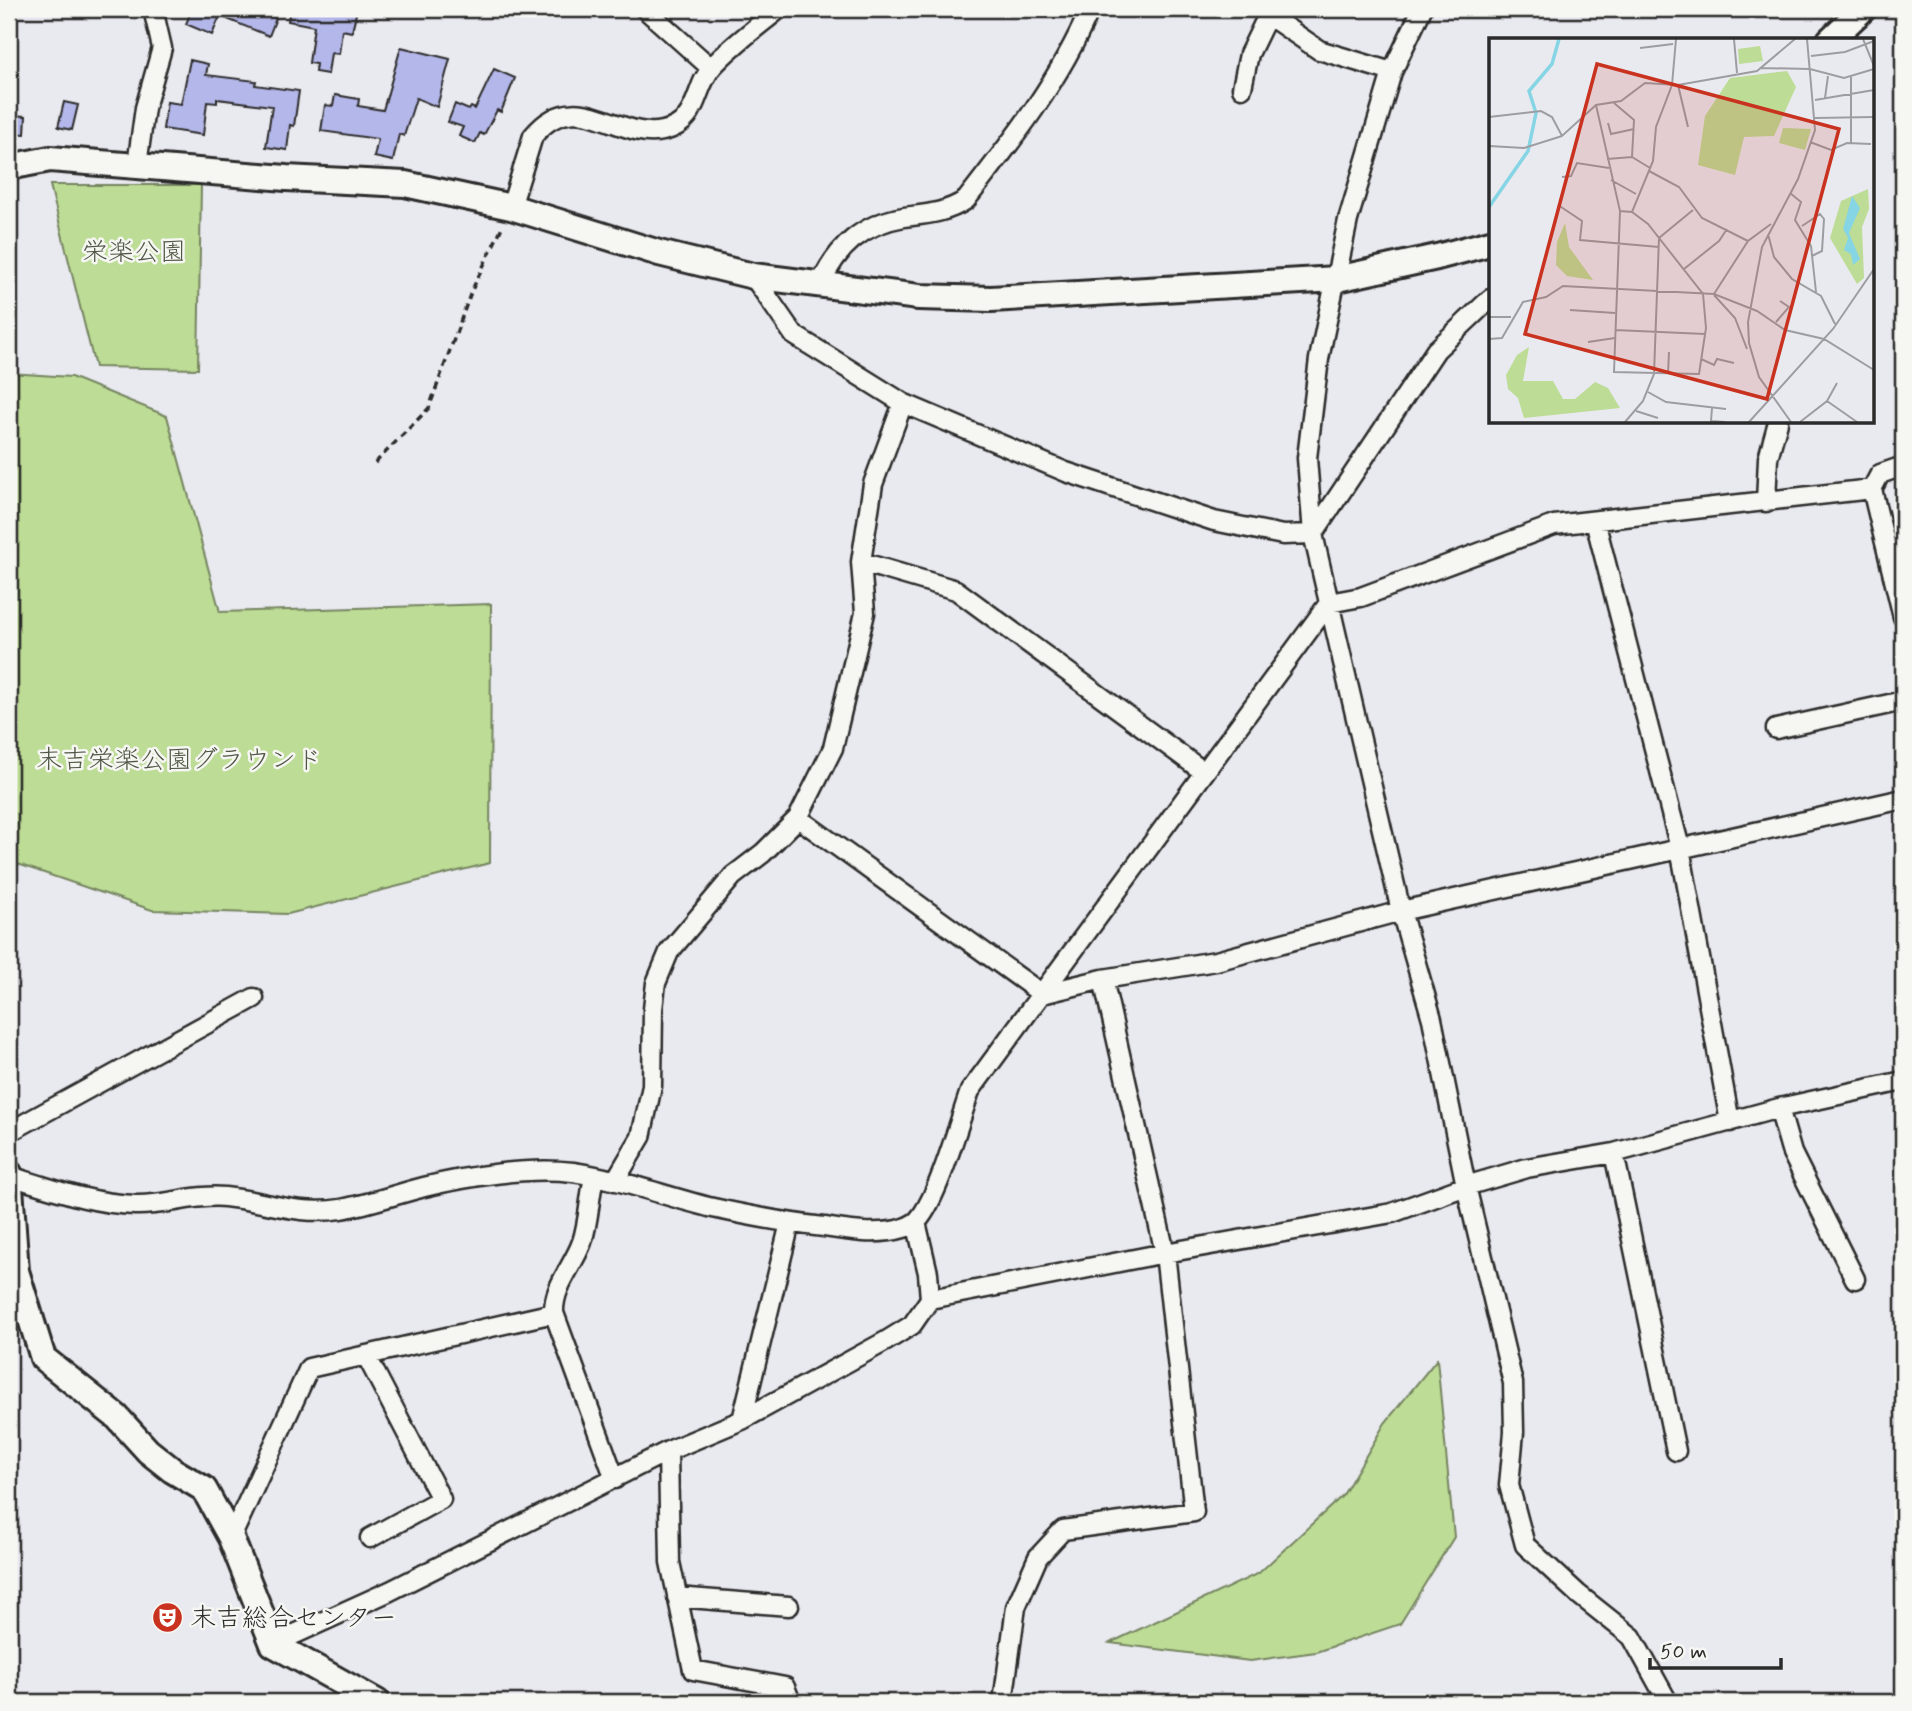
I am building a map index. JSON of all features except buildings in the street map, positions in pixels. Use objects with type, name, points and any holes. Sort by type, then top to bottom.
[{"type":"street","points":[[137,165],[145,108],[162,48],[153,9]]},
{"type":"street","points":[[645,9],[711,68]]},
{"type":"street","points":[[511,207],[533,136],[541,126],[565,113],[590,116],[650,133],[678,127],[690,114],[711,68],[779,9]]},
{"type":"street","points":[[820,285],[831,262],[851,239],[889,220],[939,213],[953,209],[966,200],[1047,91],[1075,44],[1090,9]]},
{"type":"street","points":[[1422,9],[1392,72],[1348,220],[1319,359],[1307,458],[1313,534],[1401,911],[1432,1019],[1466,1186],[1513,1383],[1514,1432],[1509,1485],[1525,1545],[1578,1594],[1632,1637],[1668,1702]]},
{"type":"street","points":[[1832,38],[1863,9]]},
{"type":"street","points":[[1242,88],[1249,54],[1268,15],[1318,50],[1392,72]]},
{"type":"street","points":[[9,167],[50,159],[286,178],[405,184],[511,207],[659,253],[753,276],[919,297],[991,299],[1337,279],[1489,243]]},
{"type":"street","points":[[753,276],[794,335],[903,403],[1066,472],[1214,521],[1283,535],[1313,534]]},
{"type":"street","points":[[1313,534],[1436,349],[1489,300]]},
{"type":"street","points":[[615,1181],[641,1137],[652,1086],[656,983],[668,953],[733,876],[763,853],[798,818],[833,748],[866,613],[861,562],[873,484],[903,403]]},
{"type":"street","points":[[1766,502],[1768,458],[1777,424]]},
{"type":"street","points":[[1903,466],[1880,474],[1872,489],[1903,617]]},
{"type":"street","points":[[377,1702],[273,1644],[230,1538],[204,1489],[172,1470],[148,1451],[117,1417],[43,1358],[16,1270],[9,1175],[78,1196],[133,1205],[203,1196],[228,1197],[277,1208],[313,1212],[342,1209],[467,1178],[572,1172],[713,1208],[790,1223],[860,1232],[883,1232],[903,1228],[916,1222],[939,1180],[970,1091],[1329,603],[1362,597],[1554,525],[1872,489]]},
{"type":"street","points":[[1595,521],[1679,848],[1730,1122]]},
{"type":"street","points":[[861,562],[956,590],[1204,772]]},
{"type":"street","points":[[1776,729],[1903,701]]},
{"type":"street","points":[[798,818],[1042,994],[1103,979],[1216,961],[1401,911],[1903,799]]},
{"type":"street","points":[[1003,1702],[1016,1607],[1038,1557],[1063,1530],[1194,1512],[1165,1253],[1103,979]]},
{"type":"street","points":[[9,1132],[254,998]]},
{"type":"street","points":[[930,1299],[1165,1253],[1392,1213],[1466,1186],[1527,1168],[1614,1153],[1779,1108],[1903,1081]]},
{"type":"street","points":[[1779,1108],[1792,1153],[1855,1279]]},
{"type":"street","points":[[1614,1153],[1676,1451]]},
{"type":"street","points":[[594,1177],[587,1223],[580,1246],[556,1293],[554,1313],[615,1479]]},
{"type":"street","points":[[273,1644],[390,1591],[668,1451],[742,1420],[912,1325],[930,1299],[928,1273],[916,1222]]},
{"type":"street","points":[[742,1420],[790,1223]]},
{"type":"street","points":[[230,1538],[309,1368],[554,1313]]},
{"type":"street","points":[[366,1355],[441,1499],[370,1538]]},
{"type":"street","points":[[668,1451],[670,1562],[693,1670],[785,1688],[791,1702]]},
{"type":"street","points":[[677,1597],[789,1606]]},
{"type":"path","points":[[376,463],[429,408],[471,292],[511,207]]},
{"type":"green space","name":"栄楽公園","points":[[50,185],[201,185],[198,369],[95,367]]},
{"type":"green space","name":"末吉栄楽公園グラウンド","points":[[9,373],[71,377],[167,416],[220,612],[491,604],[490,863],[288,914],[152,910],[9,861]]},
{"type":"green space","points":[[1437,1359],[1454,1537],[1400,1624],[1316,1652],[1250,1661],[1110,1643],[1259,1573],[1343,1495],[1385,1423]]},
{"type":"place","name":"末吉総合センター","points":[[167,1617]]}]
